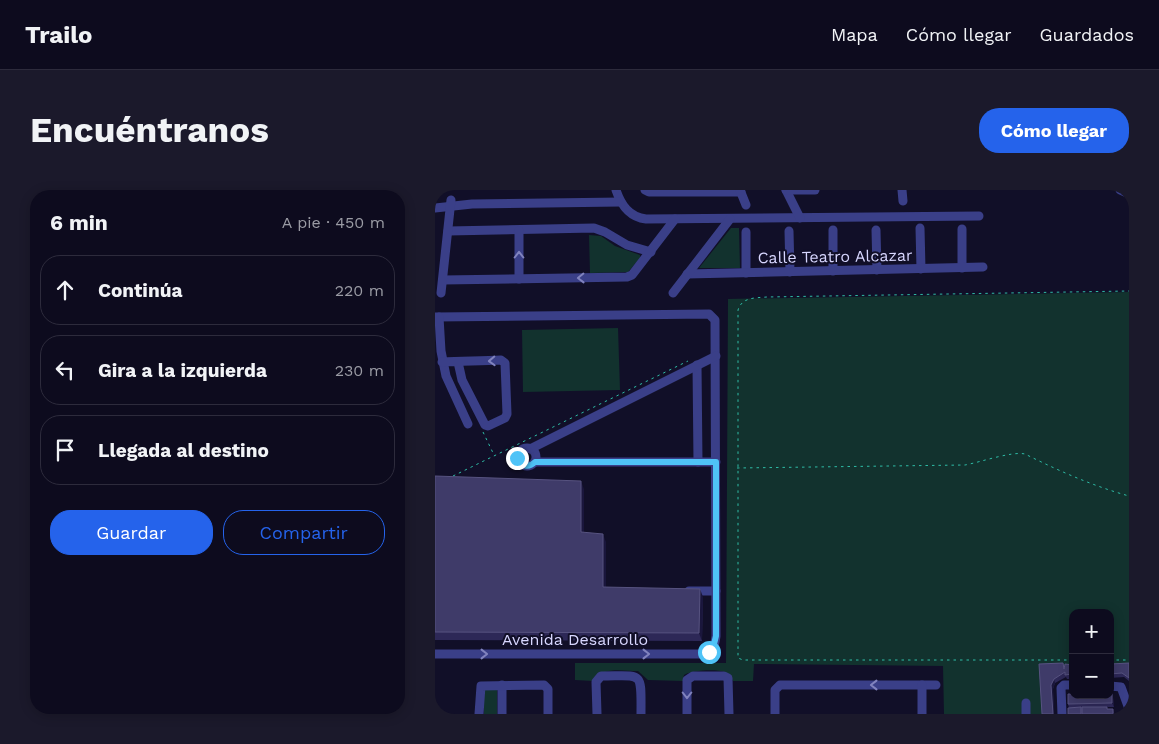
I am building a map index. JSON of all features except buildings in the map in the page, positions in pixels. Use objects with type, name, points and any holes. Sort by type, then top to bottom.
[{"type":"street","points":[[645,190],[649,192],[740,191],[747,205]]},
{"type":"street","points":[[800,218],[786,190],[815,190]]},
{"type":"street","points":[[902,190],[903,201]]},
{"type":"street","points":[[1119,190],[1129,194]]},
{"type":"street","points":[[435,202],[618,196],[627,210],[636,217],[675,220],[979,216]]},
{"type":"street","points":[[435,208],[451,202]]},
{"type":"street","points":[[441,293],[451,202]]},
{"type":"street","points":[[673,293],[730,219]]},
{"type":"street","points":[[443,280],[627,277],[632,275],[675,220]]},
{"type":"street","points":[[448,230],[519,231],[594,228],[627,245],[651,252]]},
{"type":"street","points":[[920,228],[921,269]]},
{"type":"street","points":[[962,229],[962,268]]},
{"type":"street","points":[[833,230],[833,271]]},
{"type":"street","points":[[876,230],[877,270]]},
{"type":"street","points":[[519,231],[519,279]]},
{"type":"street","points":[[789,231],[790,272]]},
{"type":"street","points":[[745,232],[746,273]]},
{"type":"street","name":"Calle Teatro Alcazar","points":[[687,274],[983,267]]},
{"type":"street","points":[[468,424],[452,390],[442,362],[437,317],[705,313],[713,317],[715,320],[716,356],[716,591],[679,592]]},
{"type":"street","points":[[716,356],[530,448],[521,450],[518,455],[518,461],[525,466],[535,462],[716,462]]},
{"type":"street","points":[[442,362],[504,361],[507,414],[505,418],[488,426],[485,424],[462,380],[458,362]]},
{"type":"street","points":[[697,366],[698,462]]},
{"type":"street","points":[[530,448],[535,452],[535,462]]},
{"type":"street","name":"Avenida Desarrollo","points":[[435,654],[705,654],[713,648],[716,636],[716,591]]},
{"type":"street","points":[[597,714],[596,682],[598,678],[601,676],[635,676],[639,679],[641,685],[641,714]]},
{"type":"street","points":[[687,714],[687,680],[693,676],[724,676],[727,678],[729,714]]},
{"type":"street","points":[[479,714],[480,686],[502,685],[546,685],[548,689],[548,714]]},
{"type":"street","points":[[502,685],[502,714]]},
{"type":"street","points":[[775,714],[775,690],[780,685],[936,685]]},
{"type":"street","points":[[922,685],[922,714]]},
{"type":"street","points":[[1062,714],[1061,688],[1064,685],[1069,685]]},
{"type":"street","points":[[1114,686],[1121,687],[1129,709]]},
{"type":"street","points":[[1025,703],[1025,714]]},
{"type":"path","points":[[1069,660],[739,660],[737,656],[738,310],[740,304],[745,300],[777,296],[1129,291]]},
{"type":"path","points":[[453,476],[682,363],[691,361],[697,366]]},
{"type":"path","points":[[737,468],[965,464],[982,462],[1018,452],[1097,487],[1129,496]]},
{"type":"path","points":[[1114,660],[1129,660]]},
{"type":"green space","points":[[731,228],[739,228],[740,268],[699,268]]},
{"type":"green space","points":[[589,235],[601,236],[615,246],[640,255],[640,258],[628,272],[590,273]]},
{"type":"green space","points":[[1129,292],[1129,665],[1114,665],[1114,609],[1069,609],[1069,665],[1040,665],[1042,714],[944,714],[943,666],[754,664],[753,681],[733,681],[725,672],[710,670],[688,673],[684,675],[683,681],[648,680],[638,671],[619,670],[602,673],[593,681],[575,680],[575,663],[726,663],[728,299]]},
{"type":"green space","points":[[618,328],[620,390],[523,392],[522,330]]},
{"type":"green space","points":[[484,689],[497,689],[497,714],[484,714]]},
{"type":"route","points":[[517,458],[523,466],[531,465],[535,462],[716,462],[716,636],[713,648],[709,652]]}]
